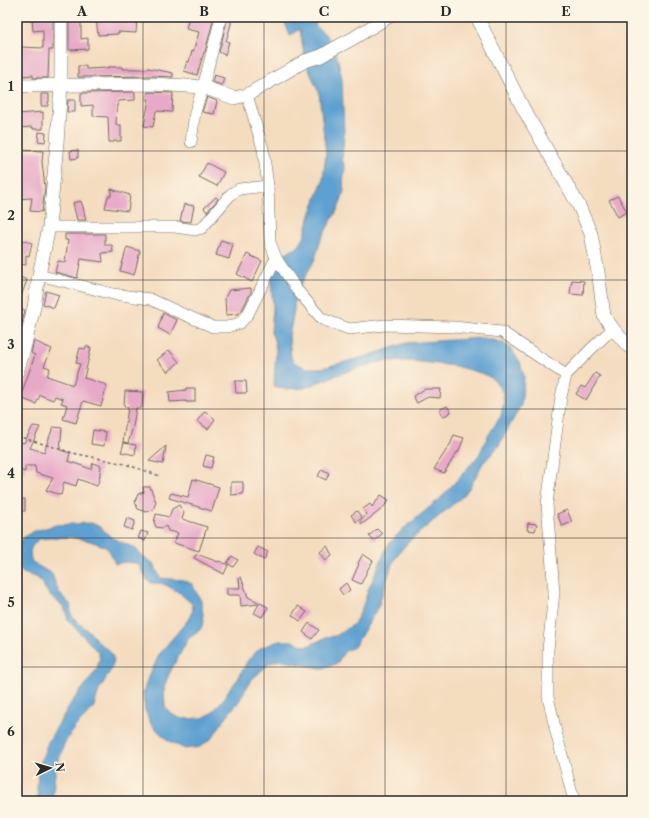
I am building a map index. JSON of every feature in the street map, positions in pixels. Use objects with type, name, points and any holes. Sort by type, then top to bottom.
[{"type":"street","points":[[17,372],[20,353],[34,306],[38,275],[49,227],[58,144],[61,85],[61,17]]},
{"type":"street","points":[[191,142],[195,112],[221,17]]},
{"type":"street","points":[[17,86],[153,84],[203,87],[234,98],[247,95],[305,61],[322,56],[333,48],[388,17]]},
{"type":"street","points":[[477,17],[524,108],[579,206],[592,234],[604,316],[614,330],[628,346],[632,348]]},
{"type":"street","points":[[247,95],[263,150],[268,186],[270,242],[276,258],[297,290],[322,318],[349,329],[385,325],[454,327],[502,332],[566,375]]},
{"type":"street","points":[[49,227],[175,227],[195,230],[202,228],[231,194],[239,189],[268,186]]},
{"type":"street","points":[[38,275],[113,294],[150,299],[213,327],[227,327],[240,323],[248,314],[276,258]]},
{"type":"street","points":[[574,801],[556,736],[548,697],[548,650],[554,592],[547,504],[561,397],[566,375],[590,349],[614,330]]},
{"type":"path","points":[[17,436],[73,453],[125,464],[160,476]]},
{"type":"water","points":[[283,17],[314,17],[316,27],[326,35],[337,56],[342,79],[344,135],[342,159],[345,168],[343,182],[344,191],[339,207],[321,239],[315,259],[295,294],[294,310],[289,336],[291,357],[293,362],[307,368],[322,368],[368,356],[406,343],[483,338],[502,342],[511,349],[520,362],[524,377],[521,405],[498,447],[483,463],[470,487],[463,496],[408,542],[398,554],[392,564],[378,607],[354,647],[345,651],[337,663],[324,669],[279,660],[270,663],[251,680],[239,701],[212,738],[200,747],[185,749],[167,740],[151,724],[145,710],[143,694],[146,683],[160,653],[188,620],[193,610],[192,604],[180,593],[166,585],[161,583],[151,583],[147,580],[139,565],[125,562],[115,564],[109,550],[104,546],[90,541],[70,537],[39,539],[32,546],[30,551],[31,560],[52,574],[59,593],[70,604],[71,614],[98,642],[110,651],[114,660],[111,670],[99,690],[93,709],[75,727],[64,744],[55,773],[52,801],[38,801],[38,769],[48,742],[71,703],[97,669],[100,657],[98,652],[68,620],[62,605],[50,596],[38,578],[23,573],[19,569],[17,565],[17,547],[25,536],[35,531],[56,525],[92,523],[100,527],[112,538],[135,548],[142,556],[154,564],[160,578],[183,580],[192,584],[201,601],[204,621],[200,630],[188,639],[169,674],[164,687],[165,707],[173,715],[182,719],[203,718],[212,713],[226,696],[228,691],[238,679],[248,660],[260,648],[279,641],[292,641],[305,646],[311,645],[326,637],[336,636],[354,624],[361,611],[369,588],[388,545],[401,531],[442,497],[479,455],[488,436],[501,416],[504,401],[502,391],[493,379],[484,374],[455,366],[413,361],[385,361],[334,376],[304,388],[284,389],[274,386],[276,350],[271,332],[273,307],[270,270],[273,261],[295,249],[304,238],[310,215],[323,180],[326,153],[319,93],[305,61],[300,29],[290,36]]},
{"type":"building","points":[[32,17],[53,17],[53,50],[49,50],[48,78],[33,78],[33,75],[23,76],[21,47],[43,48],[43,30],[33,31]]},
{"type":"building","points":[[137,17],[136,33],[118,32],[118,34],[98,35],[96,18]]},
{"type":"building","points":[[189,17],[214,17],[205,52],[197,75],[184,71],[187,61],[189,62],[192,51],[193,52],[199,32],[186,29]]},
{"type":"building","points":[[228,17],[231,17],[231,24],[226,41],[229,42],[225,55],[219,52]]},
{"type":"building","points":[[69,19],[81,19],[81,39],[88,38],[88,49],[69,50]]},
{"type":"building","points":[[78,66],[86,66],[86,69],[108,67],[122,67],[122,69],[148,68],[173,73],[173,77],[78,77]]},
{"type":"building","points":[[214,75],[224,78],[222,85],[212,82]]},
{"type":"building","points":[[135,92],[135,100],[118,101],[116,125],[121,125],[121,141],[109,142],[108,117],[93,116],[93,105],[81,106],[81,93]]},
{"type":"building","points":[[148,92],[173,93],[172,112],[156,111],[153,127],[144,126],[149,99],[146,99]]},
{"type":"building","points":[[41,94],[49,94],[48,106],[41,106]]},
{"type":"building","points":[[207,97],[217,101],[214,114],[202,112]]},
{"type":"building","points":[[68,100],[75,100],[75,112],[67,112]]},
{"type":"building","points":[[43,112],[43,129],[33,129],[33,127],[17,128],[17,114]]},
{"type":"building","points":[[39,132],[46,133],[45,142],[38,141]]},
{"type":"building","points":[[17,150],[43,151],[42,162],[45,188],[42,212],[30,211],[32,198],[17,199]]},
{"type":"building","points":[[78,150],[78,158],[71,159],[70,151]]},
{"type":"building","points":[[207,163],[224,172],[217,186],[199,177]]},
{"type":"building","points":[[111,189],[130,195],[128,211],[105,208],[108,196],[111,196]]},
{"type":"building","points":[[618,196],[627,212],[618,217],[609,200]]},
{"type":"building","points":[[216,197],[218,199],[207,212],[204,208]]},
{"type":"building","points":[[81,201],[86,220],[77,220],[73,203]]},
{"type":"building","points":[[184,204],[194,206],[191,222],[180,221]]},
{"type":"building","points":[[65,234],[105,234],[105,245],[112,245],[113,252],[102,253],[103,262],[81,259],[77,278],[55,272],[58,261],[65,262],[68,240],[65,240]]},
{"type":"building","points":[[18,239],[32,243],[29,256],[26,255],[26,265],[17,264]]},
{"type":"building","points":[[221,240],[233,244],[229,259],[216,255]]},
{"type":"building","points":[[127,247],[140,251],[134,275],[120,271]]},
{"type":"building","points":[[247,254],[262,261],[252,282],[237,274]]},
{"type":"building","points":[[17,276],[27,280],[18,305],[17,305]]},
{"type":"building","points":[[572,280],[584,281],[583,295],[570,294]]},
{"type":"building","points":[[251,288],[251,292],[242,310],[238,314],[226,315],[225,298],[229,290]]},
{"type":"building","points":[[46,291],[59,295],[54,308],[43,304]]},
{"type":"building","points":[[17,309],[25,310],[21,328],[17,328]]},
{"type":"building","points":[[163,313],[177,320],[170,335],[158,328]]},
{"type":"building","points":[[34,341],[52,349],[44,366],[50,368],[47,376],[73,385],[80,364],[76,363],[80,348],[85,349],[86,346],[91,348],[84,378],[107,385],[101,406],[83,401],[76,423],[63,419],[67,405],[61,403],[63,399],[55,396],[53,400],[40,395],[36,404],[20,398],[35,355],[31,353]]},
{"type":"building","points":[[169,350],[179,362],[168,372],[157,360]]},
{"type":"building","points":[[595,373],[600,376],[586,400],[576,394],[581,386],[585,388]]},
{"type":"building","points":[[235,381],[246,381],[247,393],[236,393]]},
{"type":"building","points":[[186,388],[195,388],[195,402],[170,402],[169,392],[186,390]]},
{"type":"building","points":[[425,389],[441,389],[440,398],[428,397],[417,403],[413,396]]},
{"type":"building","points":[[125,391],[143,392],[142,408],[136,408],[133,427],[128,443],[123,442],[128,407],[124,407]]},
{"type":"building","points":[[447,406],[451,412],[443,417],[439,410]]},
{"type":"building","points":[[205,411],[215,419],[208,429],[197,421]]},
{"type":"building","points":[[33,426],[40,427],[30,448],[44,452],[53,427],[62,428],[60,450],[70,453],[68,461],[91,469],[93,463],[101,466],[97,486],[78,479],[76,486],[64,482],[61,495],[46,490],[53,478],[36,473],[35,466],[25,466],[25,472],[17,469],[17,441],[24,443]]},
{"type":"building","points":[[93,430],[106,432],[104,446],[91,444]]},
{"type":"building","points":[[454,435],[464,438],[458,453],[457,452],[444,473],[434,469],[451,443]]},
{"type":"building","points":[[124,443],[136,445],[135,455],[121,452]]},
{"type":"building","points":[[166,446],[163,464],[149,461]]},
{"type":"building","points":[[206,455],[214,457],[211,468],[203,466]]},
{"type":"building","points":[[322,469],[329,473],[326,480],[318,476]]},
{"type":"building","points":[[193,479],[219,487],[212,511],[169,498],[171,493],[188,497]]},
{"type":"building","points":[[231,482],[243,482],[243,494],[231,495]]},
{"type":"building","points":[[143,487],[150,487],[156,502],[153,510],[146,512],[138,509],[135,502],[138,494],[144,492]]},
{"type":"building","points":[[381,495],[389,500],[382,509],[362,524],[360,522],[367,514],[363,509],[370,504],[372,507]]},
{"type":"building","points":[[17,499],[25,499],[25,511],[17,511]]},
{"type":"building","points":[[179,505],[184,513],[182,519],[207,527],[199,551],[174,543],[178,533],[168,531],[166,526],[162,528],[156,527],[154,522],[156,514],[169,517],[172,509]]},
{"type":"building","points":[[567,510],[572,522],[562,526],[557,514]]},
{"type":"building","points":[[357,511],[362,518],[356,522],[351,515]]},
{"type":"building","points":[[127,518],[135,521],[132,530],[124,527]]},
{"type":"building","points":[[528,523],[537,524],[535,531],[527,530]]},
{"type":"building","points":[[377,529],[382,534],[374,541],[369,536]]},
{"type":"building","points":[[141,531],[148,533],[145,541],[138,538]]},
{"type":"building","points":[[327,546],[332,555],[326,560],[320,552]]},
{"type":"building","points":[[258,547],[268,552],[264,560],[254,554]]},
{"type":"building","points":[[197,554],[228,565],[224,574],[194,558]]},
{"type":"building","points":[[363,554],[373,561],[361,584],[352,580]]},
{"type":"building","points":[[232,556],[238,560],[233,567],[227,563]]},
{"type":"building","points":[[241,577],[248,597],[268,607],[262,617],[254,613],[259,604],[241,606],[240,595],[227,595],[227,588],[240,588],[239,578]]},
{"type":"building","points":[[346,583],[350,590],[343,595],[339,589]]},
{"type":"building","points":[[298,606],[307,612],[300,621],[292,615]]},
{"type":"building","points":[[309,623],[319,630],[312,639],[303,632]]}]
